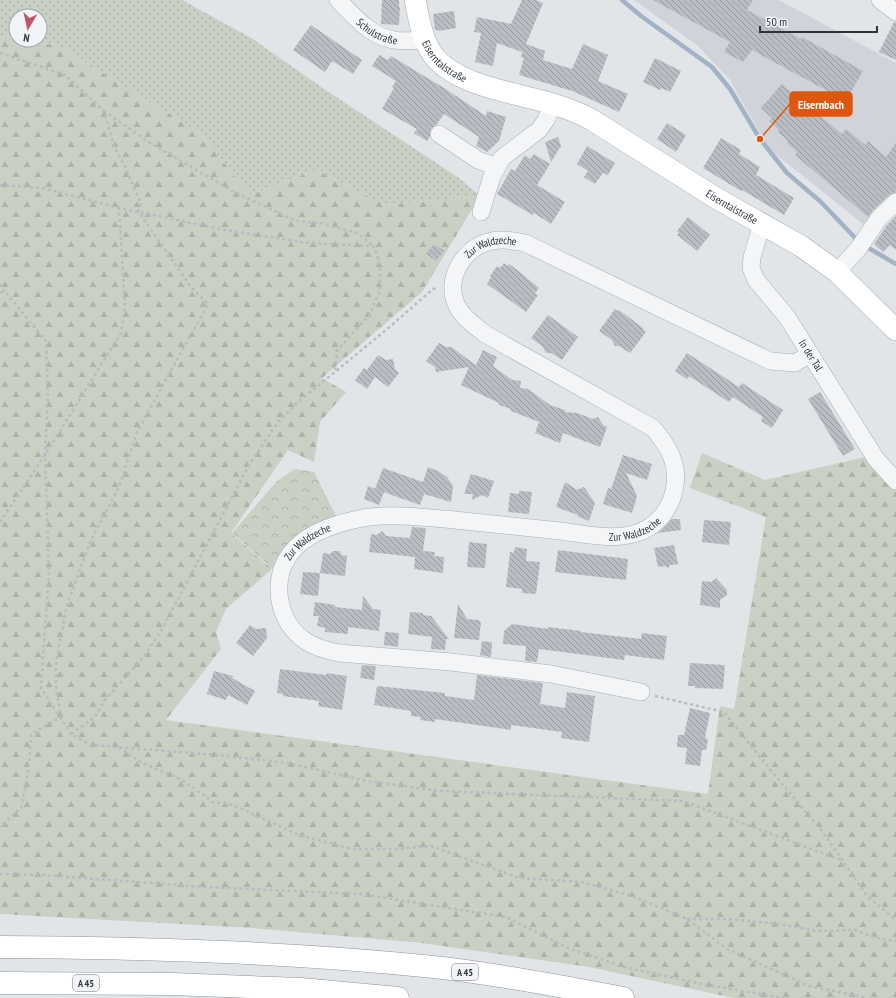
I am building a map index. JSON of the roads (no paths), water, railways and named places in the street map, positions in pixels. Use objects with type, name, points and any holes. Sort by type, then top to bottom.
[{"type":"highway","name":"A 45","points":[[0,947],[176,949],[312,956],[435,967],[556,985],[623,998]]},
{"type":"highway","name":"A 45","points":[[0,983],[172,984],[301,989],[398,998]]},
{"type":"highway","points":[[96,998],[172,984]]},
{"type":"main road","name":"Eiserntalstraße","points":[[415,0],[425,40],[434,55],[445,67],[466,79],[580,113],[716,198],[801,246],[837,272],[896,330]]},
{"type":"street","name":"Schulstraße","points":[[338,0],[366,27],[379,36],[393,40],[425,40]]},
{"type":"street","points":[[880,0],[896,12]]},
{"type":"street","points":[[481,212],[492,176],[502,158],[539,130],[546,120],[553,104]]},
{"type":"street","points":[[439,134],[478,160],[497,167]]},
{"type":"street","points":[[837,272],[861,244],[879,218],[896,202]]},
{"type":"street","name":"In der Tal","points":[[762,224],[752,257],[751,268],[756,280],[787,317],[876,459],[896,481]]},
{"type":"street","name":"Zur Waldzeche","points":[[641,692],[551,674],[451,662],[339,653],[322,649],[307,642],[288,623],[279,594],[280,582],[285,564],[291,554],[301,544],[317,533],[336,524],[360,518],[398,515],[489,523],[607,537],[637,533],[648,528],[658,521],[669,505],[673,498],[675,487],[675,471],[672,455],[664,441],[653,428],[485,334],[468,321],[456,305],[453,294],[453,286],[458,267],[468,252],[490,241],[506,240],[525,244],[770,361],[795,363],[810,354]]},
{"type":"waterway","points":[[622,0],[641,16],[712,67],[730,89],[760,139],[787,173],[821,202],[859,242]]},
{"type":"waterway","points":[[865,246],[896,264]]},
{"type":"place","name":"Eisernbach","points":[[760,139]]}]
